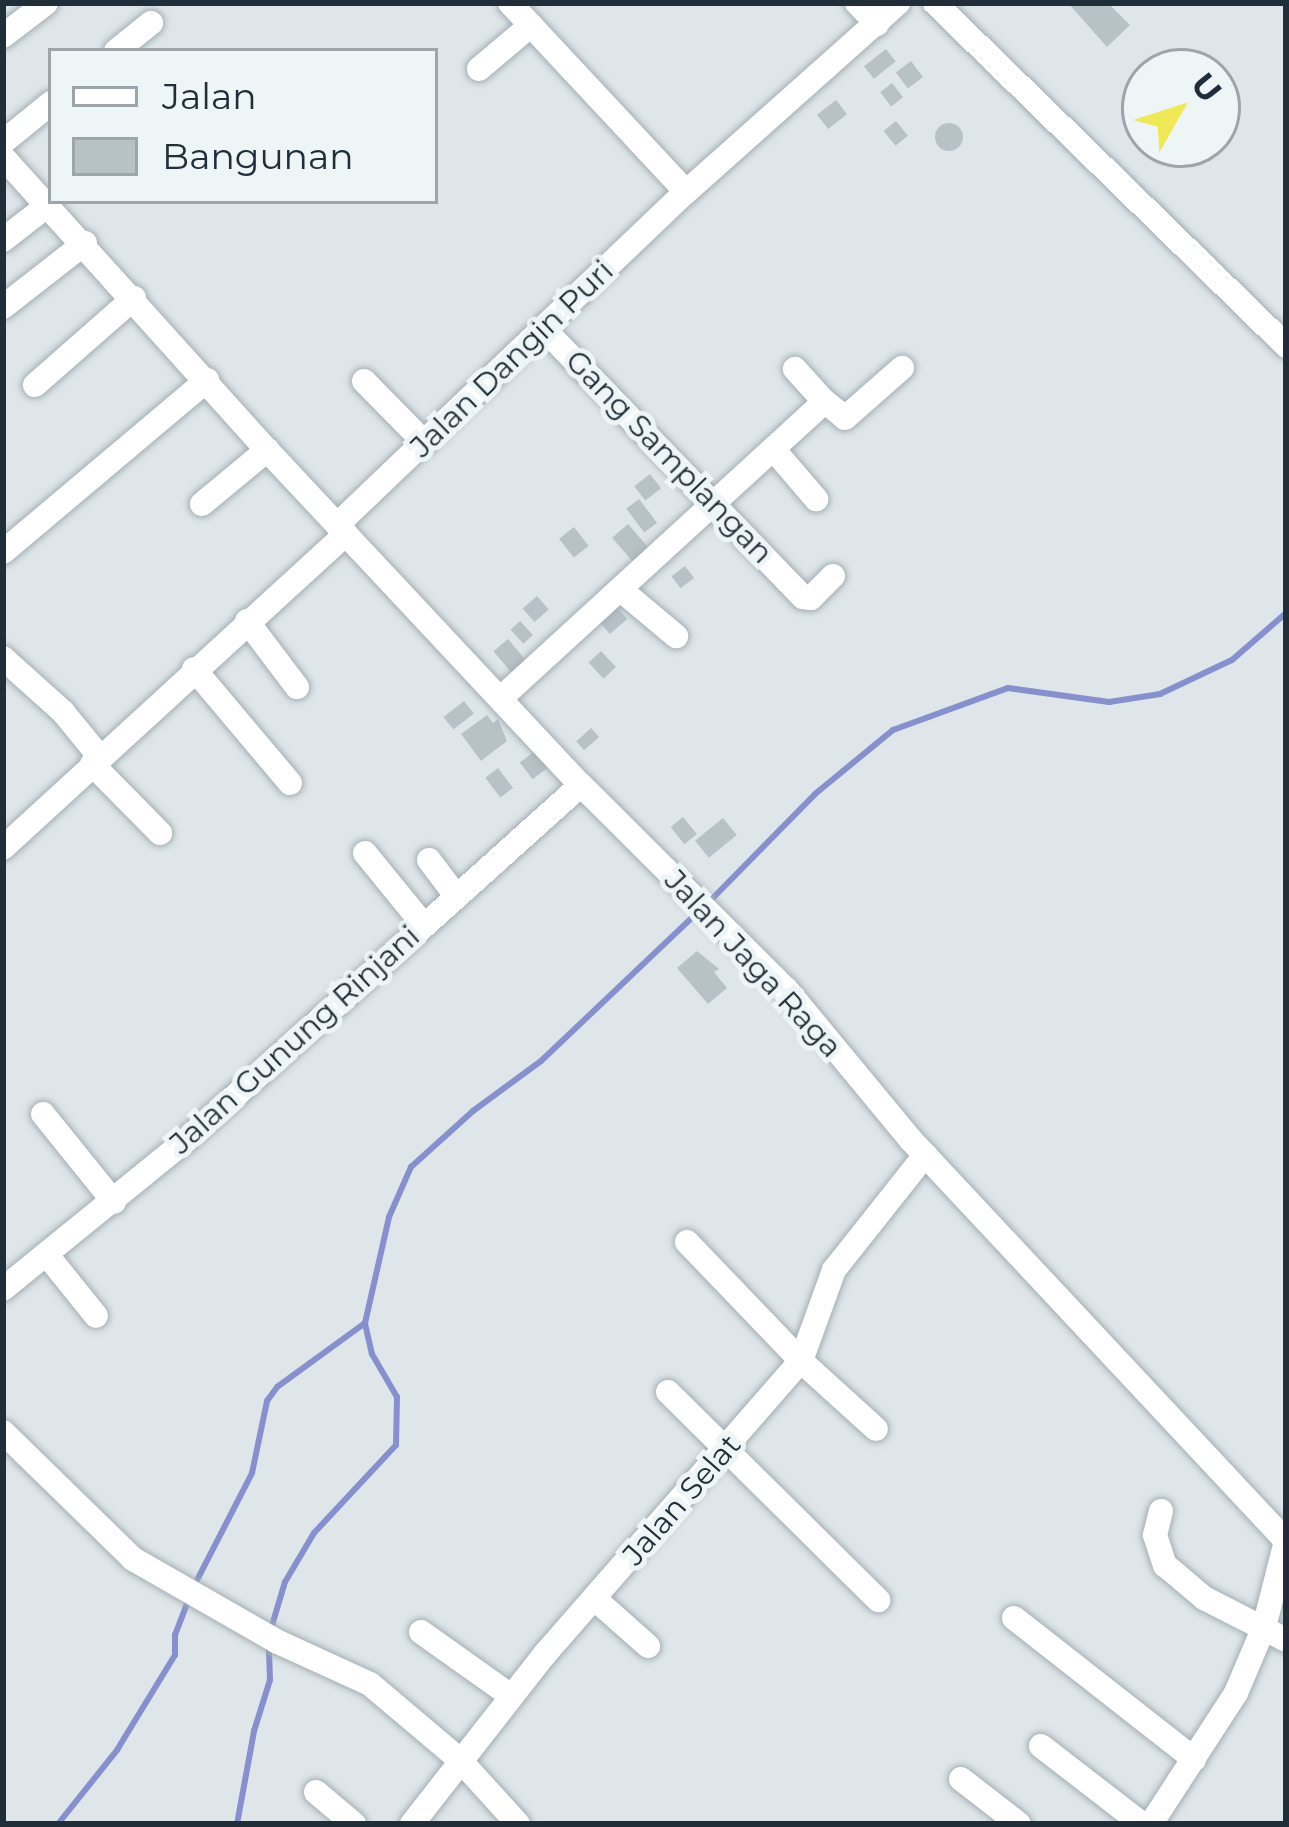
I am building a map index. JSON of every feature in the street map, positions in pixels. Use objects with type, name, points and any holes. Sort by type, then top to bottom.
[{"type":"street","points":[[3,36],[46,3]]},
{"type":"street","points":[[510,3],[686,193]]},
{"type":"street","points":[[856,3],[877,24]]},
{"type":"street","name":"Jalan Dangin Puri","points":[[4,845],[247,621],[686,193],[898,3]]},
{"type":"street","points":[[935,3],[1286,346]]},
{"type":"street","points":[[120,48],[151,23]]},
{"type":"street","points":[[479,69],[531,25]]},
{"type":"street","points":[[4,158],[48,107]]},
{"type":"street","name":"Jalan Jaga Raga","points":[[4,158],[267,450],[581,785],[786,988],[925,1155],[1286,1541],[1275,1633],[1147,1824]]},
{"type":"street","points":[[3,240],[47,205]]},
{"type":"street","points":[[3,307],[85,243]]},
{"type":"street","points":[[35,385],[134,298]]},
{"type":"street","name":"Gang Samplangan","points":[[545,330],[807,599],[833,576]]},
{"type":"street","points":[[795,369],[845,418],[902,368]]},
{"type":"street","points":[[3,552],[207,380]]},
{"type":"street","points":[[364,381],[425,443]]},
{"type":"street","points":[[501,698],[717,506],[824,400]]},
{"type":"street","points":[[202,504],[267,450]]},
{"type":"street","points":[[774,450],[816,499]]},
{"type":"street","points":[[621,590],[676,636]]},
{"type":"street","points":[[247,621],[297,687]]},
{"type":"street","points":[[3,658],[63,712],[96,761],[160,833]]},
{"type":"street","points":[[194,669],[290,783]]},
{"type":"street","name":"Jalan Gunung Rinjani","points":[[3,1288],[113,1202],[581,785]]},
{"type":"street","points":[[365,853],[423,924]]},
{"type":"street","points":[[429,860],[457,897]]},
{"type":"street","points":[[43,1114],[113,1202]]},
{"type":"street","name":"Jalan Selat","points":[[412,1824],[511,1696],[801,1361],[834,1270],[925,1155]]},
{"type":"street","points":[[687,1242],[801,1361],[876,1430]]},
{"type":"street","points":[[47,1255],[96,1316]]},
{"type":"street","points":[[668,1392],[878,1600]]},
{"type":"street","points":[[3,1432],[91,1524],[169,1580],[276,1641],[370,1684],[460,1760],[518,1824]]},
{"type":"street","points":[[1161,1511],[1156,1535],[1166,1565],[1204,1598],[1275,1633]]},
{"type":"street","points":[[595,1599],[649,1646]]},
{"type":"street","points":[[1014,1618],[1194,1759]]},
{"type":"street","points":[[421,1632],[511,1696]]},
{"type":"street","points":[[1041,1745],[1147,1824]]},
{"type":"street","points":[[961,1779],[1019,1824]]},
{"type":"street","points":[[316,1792],[354,1824]]},
{"type":"building","points":[[1068,3],[1108,3],[1130,25],[1107,47]]},
{"type":"building","points":[[886,49],[896,62],[874,79],[864,66]]},
{"type":"building","points":[[911,61],[923,77],[908,88],[896,72]]},
{"type":"building","points":[[892,83],[903,97],[891,106],[880,92]]},
{"type":"building","points":[[836,100],[847,114],[828,129],[817,115]]},
{"type":"building","points":[[896,121],[908,136],[896,146],[884,131]]},
{"type":"building","points":[[949,123],[959,127],[963,137],[959,147],[949,151],[939,147],[935,137],[939,127]]},
{"type":"building","points":[[650,474],[661,488],[645,500],[634,486]]},
{"type":"building","points":[[639,499],[657,523],[644,533],[626,509]]},
{"type":"building","points":[[628,524],[650,549],[634,563],[612,538]]},
{"type":"building","points":[[574,527],[589,546],[574,558],[559,539]]},
{"type":"building","points":[[685,566],[694,578],[680,588],[671,576]]},
{"type":"building","points":[[537,596],[549,610],[534,622],[523,608]]},
{"type":"building","points":[[617,607],[627,619],[610,634],[599,622]]},
{"type":"building","points":[[520,621],[533,635],[523,644],[510,630]]},
{"type":"building","points":[[508,639],[530,666],[516,678],[493,651]]},
{"type":"building","points":[[601,651],[616,667],[604,679],[589,663]]},
{"type":"building","points":[[464,701],[474,714],[453,730],[444,717]]},
{"type":"building","points":[[487,715],[493,723],[498,719],[507,741],[481,761],[461,734]]},
{"type":"building","points":[[591,728],[599,737],[584,750],[576,741]]},
{"type":"building","points":[[535,751],[548,768],[532,779],[520,762]]},
{"type":"building","points":[[498,768],[513,788],[500,798],[485,778]]},
{"type":"building","points":[[683,817],[697,834],[684,844],[671,827]]},
{"type":"building","points":[[723,818],[737,835],[709,858],[695,841]]},
{"type":"building","points":[[697,951],[719,969],[714,972],[727,988],[708,1004],[677,968]]},
{"type":"waterway","points":[[709,902],[815,794],[893,730],[1008,688],[1109,702],[1160,694],[1232,660],[1286,613]]},
{"type":"waterway","points":[[270,1632],[285,1582],[314,1533],[396,1445],[397,1397],[372,1354],[365,1323],[389,1217],[411,1167],[473,1111],[541,1061],[699,911]]},
{"type":"waterway","points":[[194,1586],[252,1473],[267,1401],[277,1387],[365,1323]]},
{"type":"waterway","points":[[58,1824],[117,1750],[175,1655],[175,1635],[189,1598]]},
{"type":"waterway","points":[[237,1824],[254,1731],[270,1680],[269,1645]]}]
